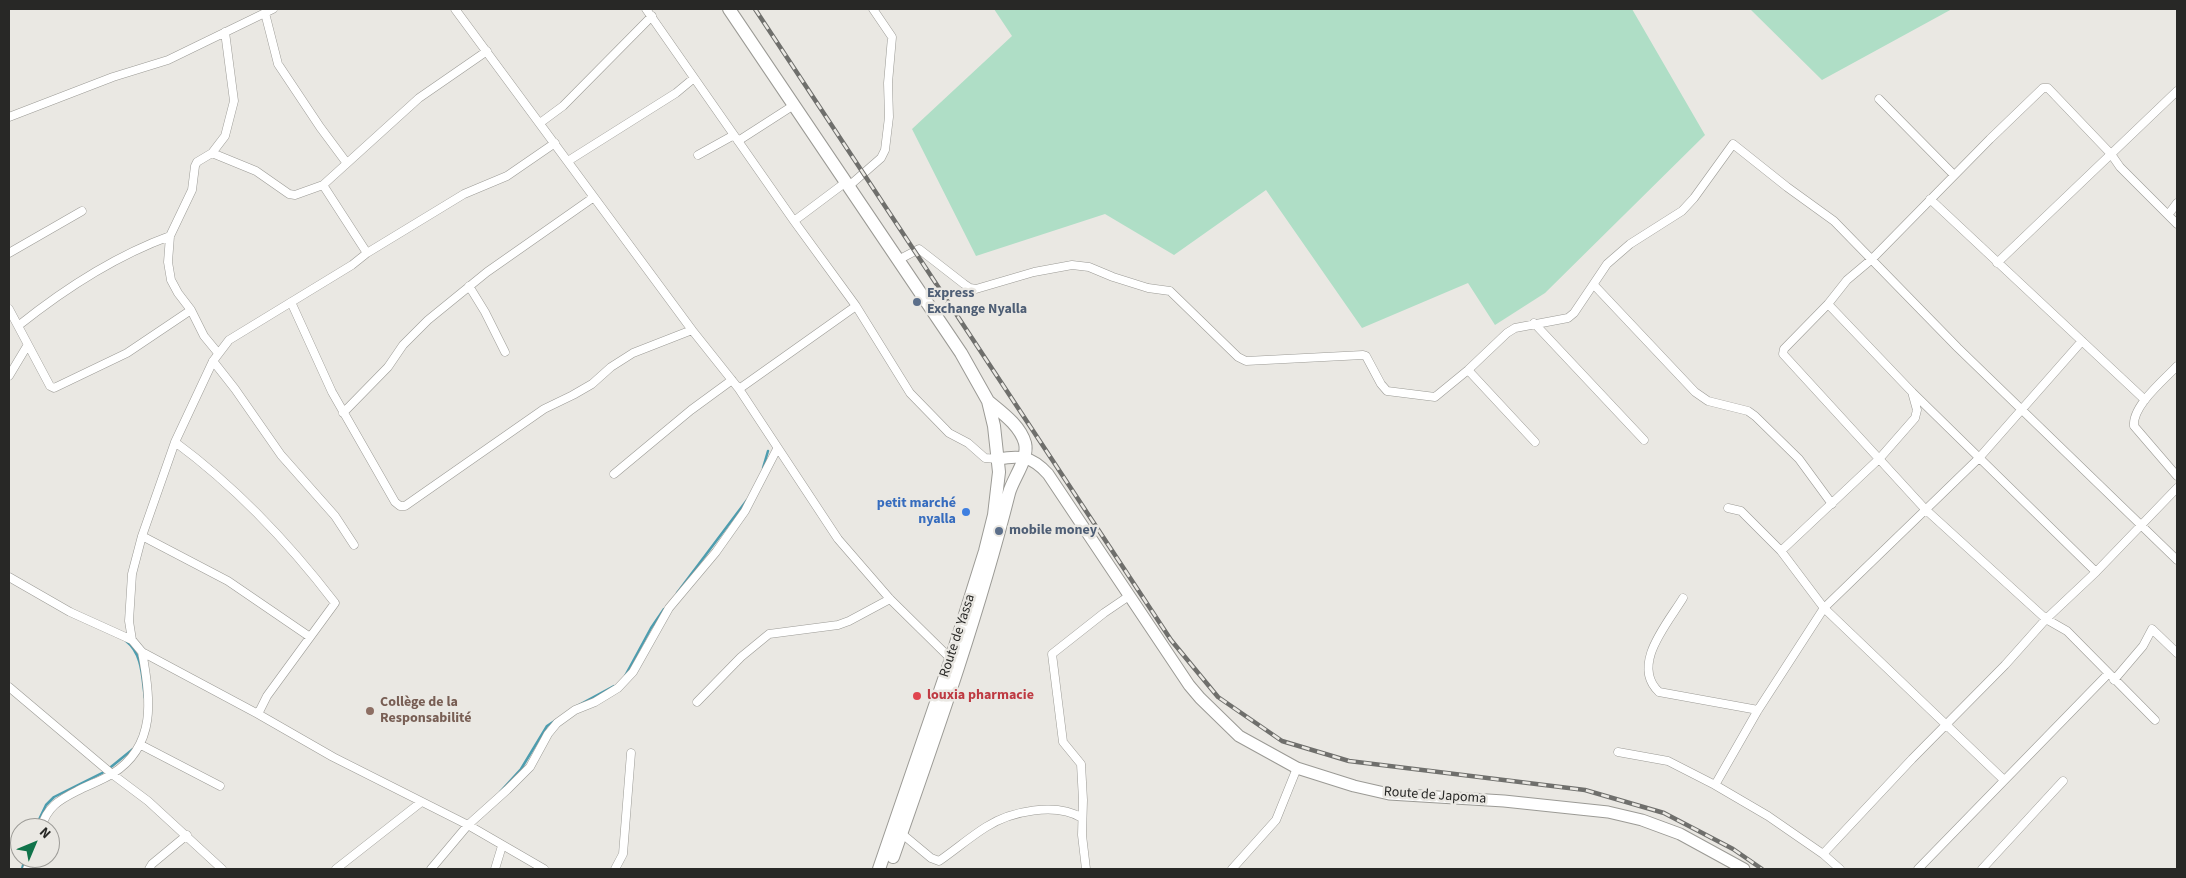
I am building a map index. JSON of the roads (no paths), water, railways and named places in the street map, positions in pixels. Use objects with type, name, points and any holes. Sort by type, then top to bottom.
[{"type":"main road","points":[[729,9],[961,353],[988,400],[994,426],[998,459],[999,518]]},
{"type":"main road","points":[[988,400],[1012,422],[1025,443],[1024,457],[999,518]]},
{"type":"main road","name":"Route de Yassa","points":[[888,869],[901,833],[999,518]]},
{"type":"main road","name":"Route de Yassa","points":[[879,869],[955,661]]},
{"type":"street","points":[[9,117],[113,77],[168,60],[274,9]]},
{"type":"street","points":[[455,9],[692,330],[739,389],[777,449],[838,538],[890,599],[955,661]]},
{"type":"street","points":[[646,9],[794,221],[856,306],[910,393],[949,433],[968,443],[985,458],[1024,457]]},
{"type":"street","points":[[794,221],[881,158],[885,150],[889,111],[888,83],[892,37],[873,9]]},
{"type":"street","points":[[264,13],[278,64],[346,162]]},
{"type":"street","points":[[540,123],[563,106],[652,16]]},
{"type":"street","points":[[218,353],[204,336],[191,310],[178,294],[171,280],[168,262],[170,236],[192,190],[194,166],[212,153],[225,136],[234,101],[224,32]]},
{"type":"street","points":[[212,153],[256,171],[289,194],[295,195],[323,185],[346,162],[419,98],[487,52]]},
{"type":"street","points":[[568,161],[676,92],[694,78]]},
{"type":"street","points":[[2155,720],[2067,631],[2046,619],[1925,509],[1783,354],[1784,350],[1828,304],[1847,280],[1872,259],[2043,88],[2048,88],[2112,154],[2120,167],[2177,224]]},
{"type":"street","points":[[1997,263],[2177,91]]},
{"type":"street","points":[[1879,99],[1954,175]]},
{"type":"street","points":[[698,155],[736,138],[794,106]]},
{"type":"street","points":[[132,640],[129,621],[132,574],[142,536],[175,442],[212,361],[229,340],[352,266],[368,253],[464,194],[507,176],[554,143]]},
{"type":"street","points":[[898,260],[918,249],[964,284],[976,289],[1034,272],[1072,265],[1089,267],[1148,288],[1170,291],[1238,357],[1246,361],[1363,355],[1366,356],[1381,384],[1387,391],[1436,397],[1515,328],[1568,318],[1580,306],[1613,258],[1660,223],[1675,216],[1694,198],[1733,144],[1834,221],[1958,348],[2177,560]]},
{"type":"street","points":[[323,185],[368,253]]},
{"type":"street","points":[[343,413],[388,367],[403,345],[428,320],[469,286],[594,197]]},
{"type":"street","points":[[1930,200],[2145,400]]},
{"type":"street","points":[[2168,215],[2177,204]]},
{"type":"street","points":[[9,253],[82,211]]},
{"type":"street","points":[[18,326],[55,296],[145,246],[170,236]]},
{"type":"street","points":[[1594,285],[1695,392],[1708,401],[1748,411],[1755,416],[1799,459],[1832,504]]},
{"type":"street","points":[[469,286],[485,312],[505,352]]},
{"type":"street","points":[[291,302],[343,413],[395,502],[400,506],[405,506],[544,409],[592,384],[610,367],[652,345],[692,330]]},
{"type":"street","points":[[1828,304],[1912,392],[2096,572]]},
{"type":"street","points":[[739,389],[856,306]]},
{"type":"street","points":[[9,308],[27,346],[50,386],[54,388],[58,388],[90,369],[127,353],[191,310]]},
{"type":"street","points":[[1534,323],[1644,440]]},
{"type":"street","points":[[1715,785],[1758,710],[1824,608],[1979,458],[2082,341]]},
{"type":"street","points":[[9,376],[27,346]]},
{"type":"street","points":[[212,361],[235,389],[281,455],[335,516],[354,545]]},
{"type":"street","points":[[2177,366],[2145,400],[2135,415],[2134,426],[2177,476]]},
{"type":"street","points":[[1468,370],[1535,442]]},
{"type":"street","points":[[614,474],[691,410],[732,380]]},
{"type":"street","points":[[1781,551],[1880,458],[1915,418],[1917,410],[1912,392]]},
{"type":"street","points":[[175,442],[215,472],[239,495],[311,572],[335,603],[267,696],[258,714]]},
{"type":"street","points":[[431,869],[468,826],[530,766],[557,722],[574,710],[595,702],[618,688],[633,672],[669,608],[716,552],[745,510],[777,449]]},
{"type":"street","name":"Route de Japoma","points":[[1024,457],[1048,474],[1200,698],[1239,736],[1297,768],[1354,786],[1389,794],[1504,801],[1608,812],[1642,820],[1680,834],[1744,869]]},
{"type":"street","points":[[1823,854],[2005,666],[2046,619],[2096,572],[2177,488]]},
{"type":"street","points":[[1728,508],[1741,511],[1781,551],[1824,608],[2004,780]]},
{"type":"street","points":[[142,536],[228,581],[310,637]]},
{"type":"street","points":[[9,577],[70,612],[132,640],[142,652],[420,803],[468,826],[544,869]]},
{"type":"street","points":[[1086,869],[1082,844],[1081,764],[1063,742],[1052,654],[1129,596]]},
{"type":"street","points":[[1683,598],[1650,652],[1648,671],[1652,686],[1659,692],[1758,710]]},
{"type":"street","points":[[697,702],[741,657],[758,641],[769,634],[838,625],[890,599]]},
{"type":"street","points":[[117,632],[129,621]]},
{"type":"street","points":[[2114,680],[2143,646],[2152,629],[2177,653]]},
{"type":"street","points":[[45,818],[56,801],[112,774],[131,758],[141,746],[148,715],[146,674],[142,652]]},
{"type":"street","points":[[1918,869],[2108,674]]},
{"type":"street","points":[[9,687],[112,774],[148,801],[222,869]]},
{"type":"street","points":[[141,746],[220,786]]},
{"type":"street","points":[[1618,752],[1668,761],[1715,785],[1768,816],[1823,854],[1840,869]]},
{"type":"street","points":[[615,869],[623,854],[631,753]]},
{"type":"street","points":[[1232,869],[1276,820],[1297,768]]},
{"type":"street","points":[[1982,869],[2063,781]]},
{"type":"street","points":[[336,869],[420,803]]},
{"type":"street","points":[[901,833],[932,858],[939,861],[988,826],[1020,814],[1049,808],[1075,814],[1082,818]]},
{"type":"street","points":[[149,869],[152,864],[187,835]]},
{"type":"street","points":[[495,869],[502,846]]},
{"type":"waterway","points":[[763,468],[768,451]]},
{"type":"waterway","points":[[677,593],[747,500]]},
{"type":"waterway","points":[[625,676],[651,628],[664,609]]},
{"type":"waterway","points":[[126,641],[132,646],[139,660],[145,698]]},
{"type":"waterway","points":[[577,706],[614,686]]},
{"type":"waterway","points":[[500,792],[521,769],[547,726],[556,720]]},
{"type":"waterway","points":[[40,818],[46,805],[54,797],[106,771],[133,749]]},
{"type":"railway","points":[[755,9],[1171,640],[1218,697],[1282,741],[1349,761],[1585,790],[1664,813],[1733,849],[1762,869]]},
{"type":"place","name":"Express Exchange Nyalla","points":[[917,302]]},
{"type":"place","name":"petit marché nyalla","points":[[966,512]]},
{"type":"place","name":"mobile money","points":[[999,531]]},
{"type":"place","name":"louxia pharmacie","points":[[917,696]]},
{"type":"place","name":"Collège de la Responsabilité","points":[[370,711]]}]
